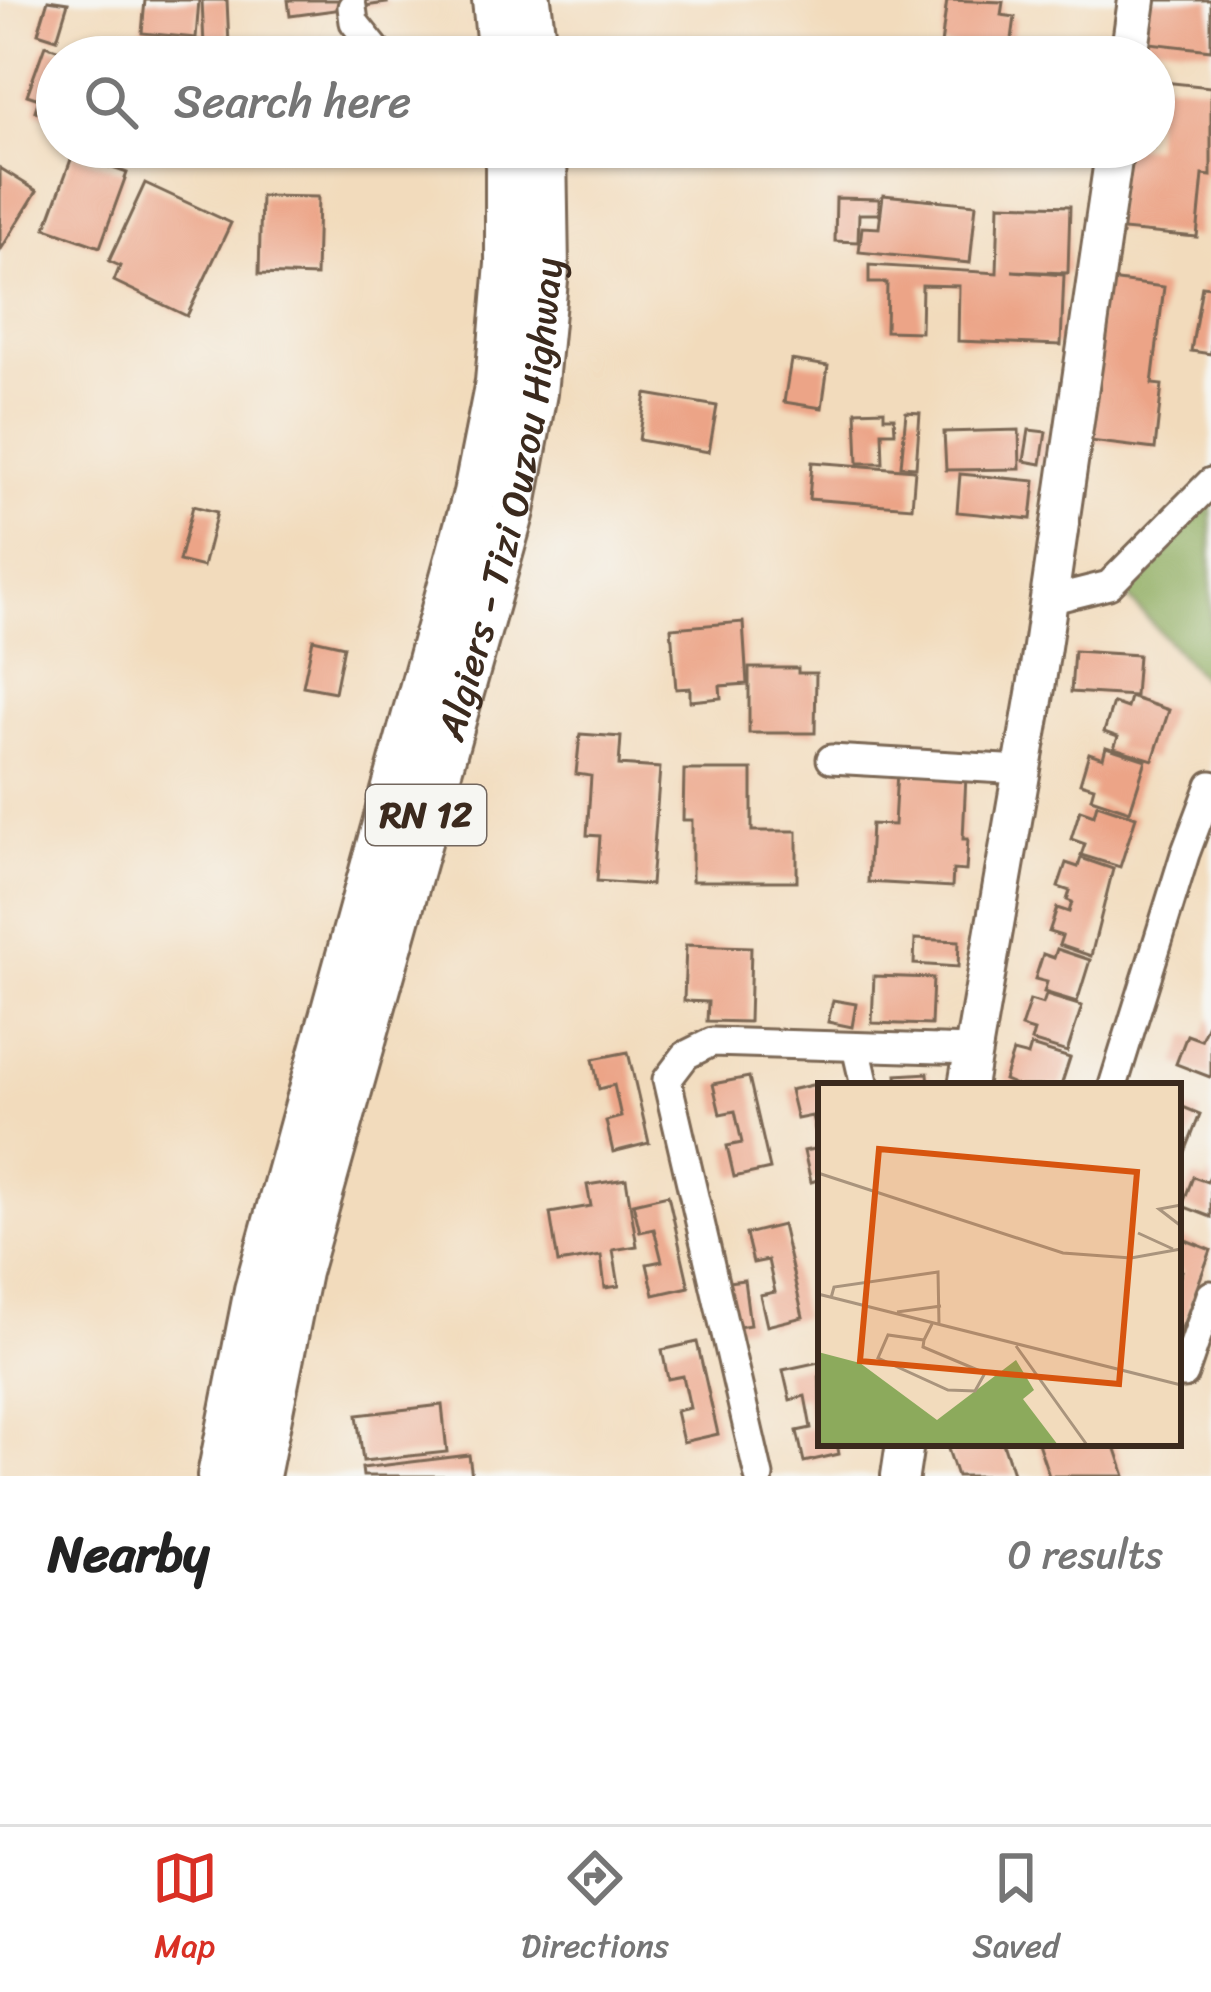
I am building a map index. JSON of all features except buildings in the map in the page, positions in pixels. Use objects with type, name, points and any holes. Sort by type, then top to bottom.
[{"type":"highway","points":[[494,0],[498,36]]},
{"type":"highway","points":[[530,0],[534,36]]},
{"type":"highway","name":"Algiers - Tizi Ouzou Highway","points":[[219,1476],[256,1290],[475,493],[497,382],[507,264],[507,168]]},
{"type":"highway","name":"Algiers - Tizi Ouzou Highway","points":[[258,1476],[299,1272],[513,511],[535,393],[547,270],[545,168]]},
{"type":"main road","points":[[1132,36],[1137,0]]},
{"type":"main road","points":[[970,1068],[1049,600],[1112,168]]},
{"type":"main road","points":[[900,1476],[905,1446]]},
{"type":"street","points":[[352,8],[354,22],[365,36]]},
{"type":"street","points":[[1049,600],[1109,585],[1211,482]]},
{"type":"street","points":[[831,759],[1022,770]]},
{"type":"street","points":[[1114,1083],[1211,785]]},
{"type":"street","points":[[759,1476],[667,1080],[686,1054],[712,1042],[856,1047],[970,1068]]},
{"type":"street","points":[[856,1047],[864,1083]]},
{"type":"street","points":[[1181,1374],[1211,1295]]},
{"type":"green space","points":[[1211,497],[1211,688],[1124,593],[1204,499]]}]
